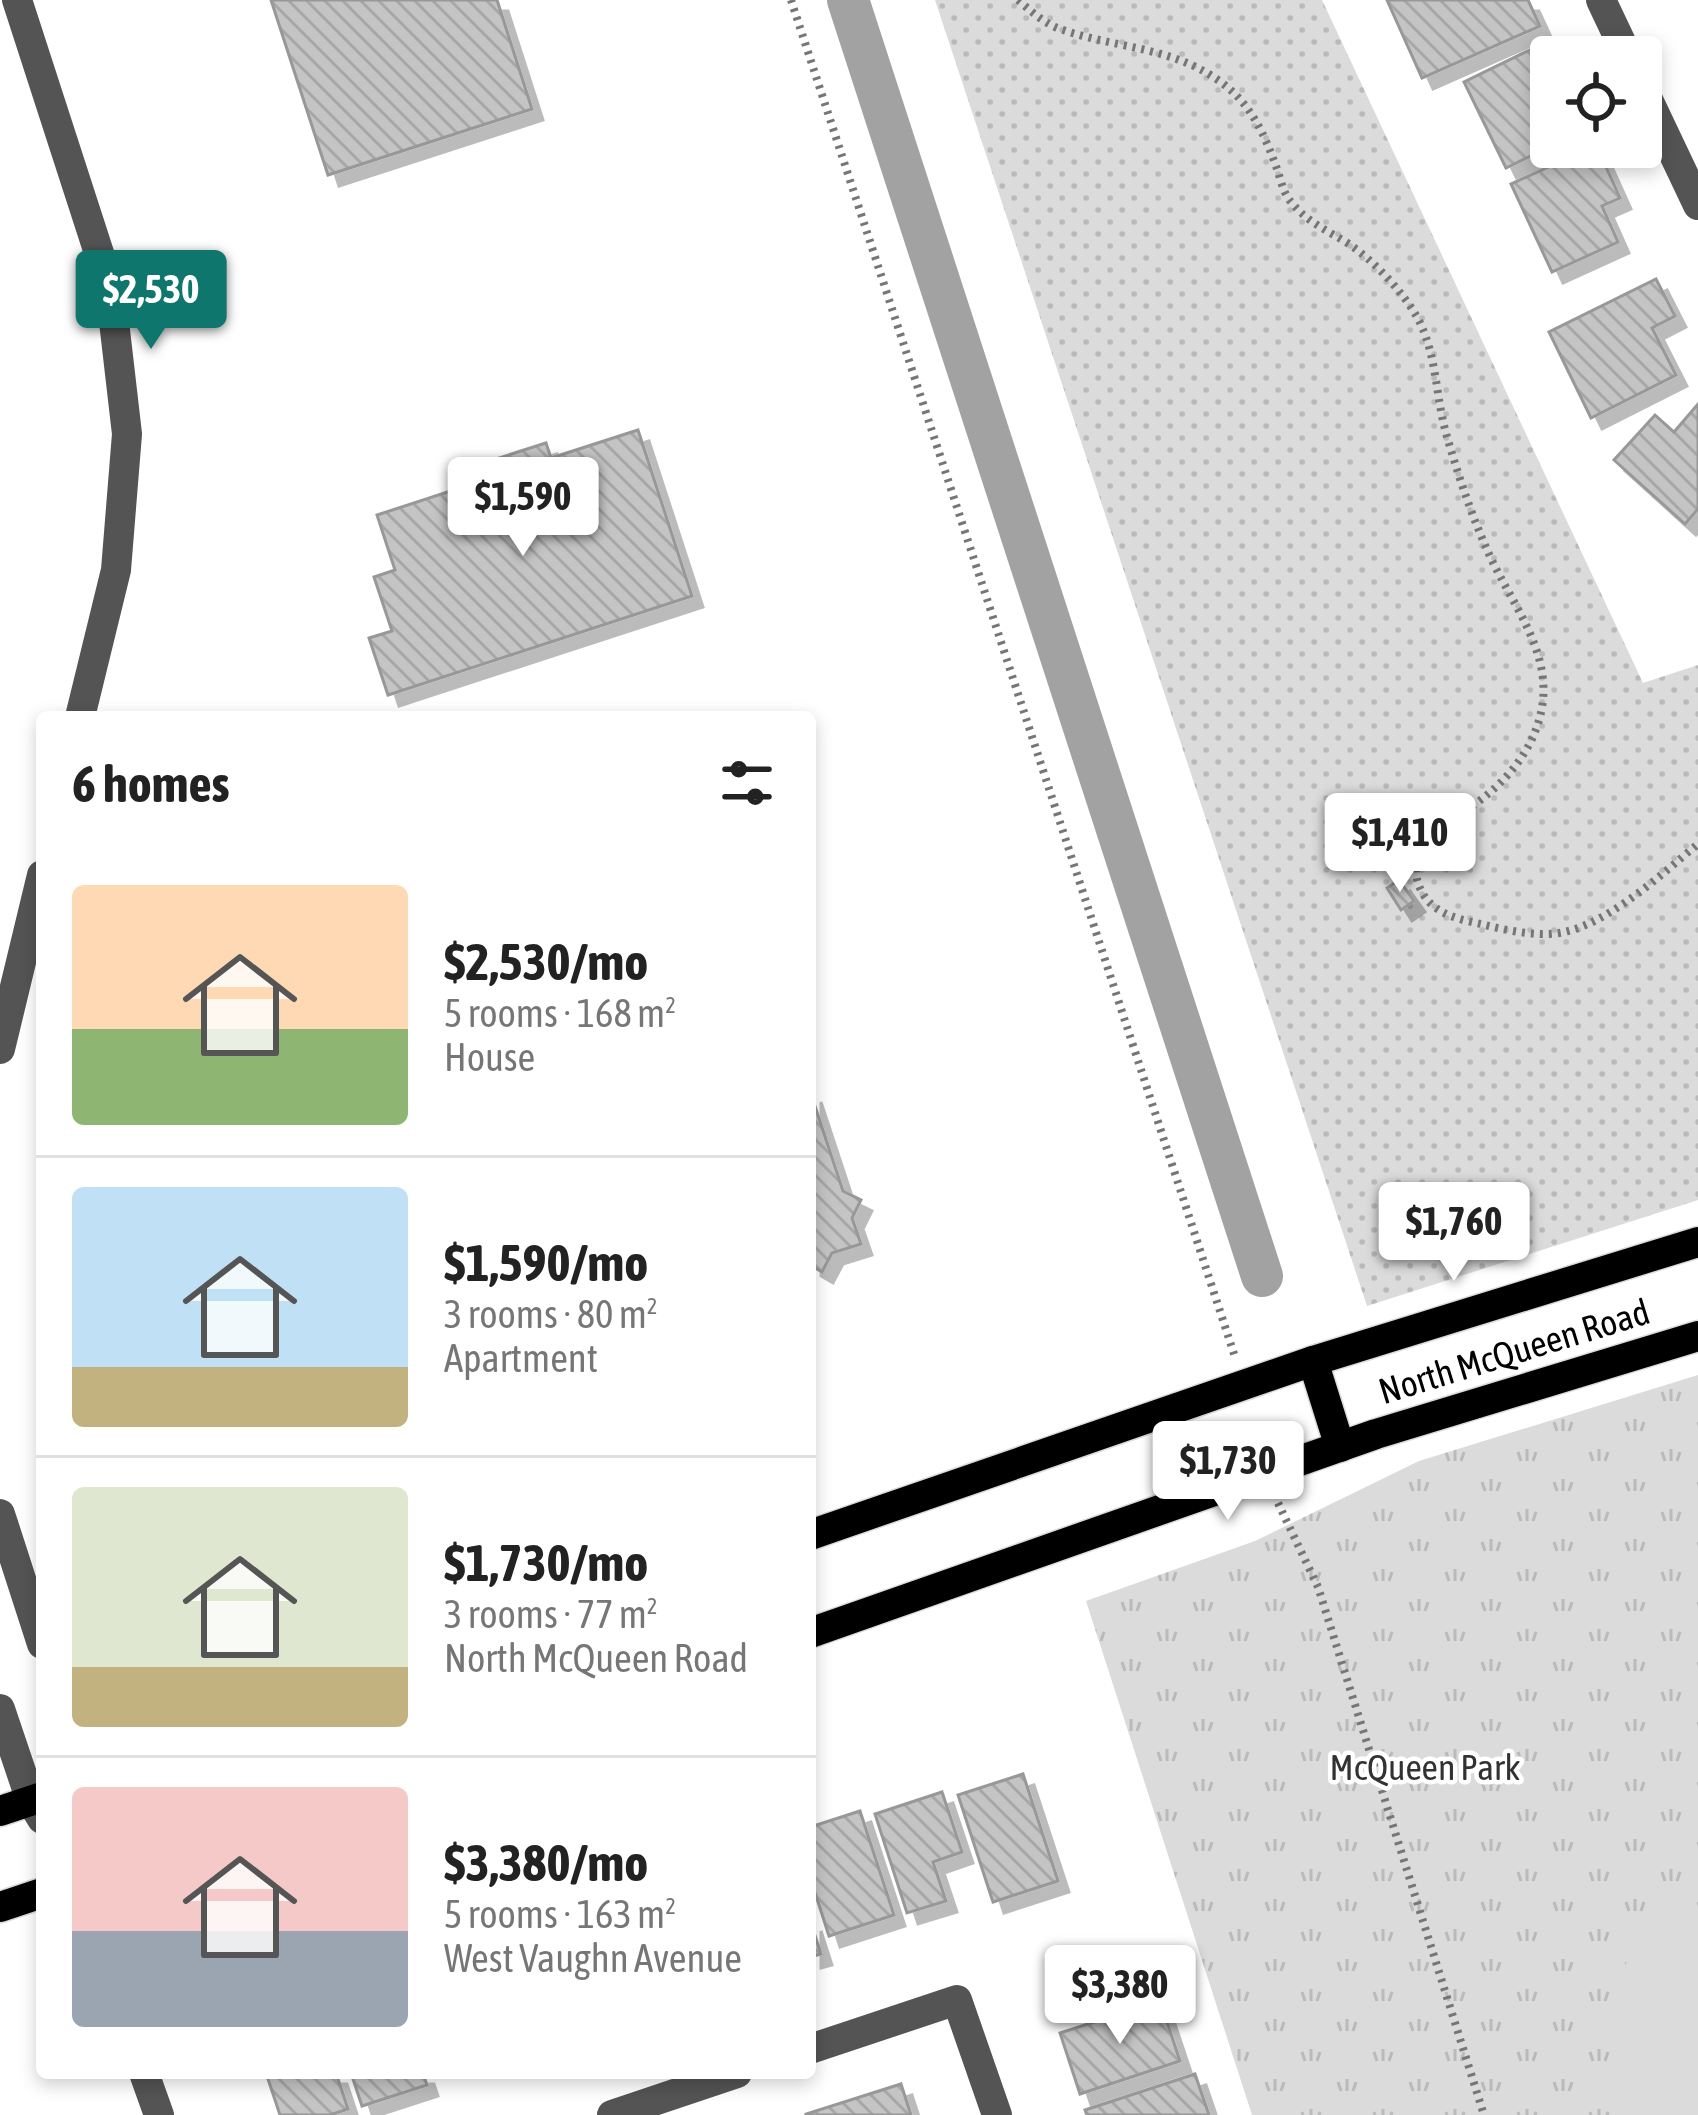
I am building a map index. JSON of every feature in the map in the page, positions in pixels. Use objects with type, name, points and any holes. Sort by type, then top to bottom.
[{"type":"main road","name":"North McQueen Road","points":[[816,1533],[1313,1361],[1698,1242]]},
{"type":"main road","name":"North McQueen Road","points":[[816,1631],[1340,1448],[1698,1336]]},
{"type":"main road","points":[[1313,1361],[1340,1448]]},
{"type":"main road","points":[[0,1811],[36,1806]]},
{"type":"main road","points":[[0,1906],[36,1895]]},
{"type":"street","points":[[17,0],[110,287],[128,434],[116,570],[81,711]]},
{"type":"street","points":[[1601,0],[1618,36]]},
{"type":"street","points":[[1662,129],[1698,205]]},
{"type":"street","points":[[0,1049],[36,900]]},
{"type":"street","points":[[0,1514],[36,1625]]},
{"type":"street","points":[[0,1709],[36,1801]]},
{"type":"street","points":[[816,2047],[957,2000],[997,2115]]},
{"type":"street","points":[[146,2079],[159,2115]]},
{"type":"street","points":[[612,2115],[719,2079]]},
{"type":"path","points":[[791,0],[1245,1385]]},
{"type":"path","points":[[1018,0],[1059,29],[1150,49],[1189,62],[1221,82],[1252,112],[1287,198],[1313,225],[1352,246],[1394,286],[1416,316],[1430,349],[1446,435],[1473,514],[1535,644],[1545,682],[1540,719],[1510,773],[1434,832],[1421,851],[1419,886],[1428,902],[1453,918],[1548,935],[1587,924],[1641,890],[1698,844]]},
{"type":"path","points":[[1266,1475],[1318,1587],[1484,2115]]},
{"type":"green space","points":[[935,0],[1322,0],[1643,683],[1698,665],[1698,1200],[1367,1306]]},
{"type":"green space","name":"McQueen Park","points":[[1698,1375],[1698,2115],[1252,2115],[1086,1601],[1255,1541],[1419,1461]]},
{"type":"green space","points":[[1662,1893],[1698,1908],[1698,2115],[1612,2115],[1612,2047],[1622,1971]]},
{"type":"building","points":[[271,0],[497,0],[532,109],[328,175]]},
{"type":"building","points":[[1387,0],[1528,0],[1540,26],[1422,78]]},
{"type":"building","points":[[1530,50],[1530,156],[1506,168],[1464,82]]},
{"type":"building","points":[[1546,168],[1606,168],[1620,198],[1602,206],[1618,242],[1552,272],[1511,184]]},
{"type":"building","points":[[1656,279],[1675,316],[1652,328],[1676,375],[1591,418],[1549,332]]},
{"type":"building","points":[[1698,404],[1698,509],[1685,524],[1614,460],[1655,415],[1674,432]]},
{"type":"building","points":[[638,430],[692,596],[388,695],[369,638],[392,631],[374,577],[395,570],[377,515],[460,488],[455,472],[546,443],[551,458]]},
{"type":"building","points":[[1399,880],[1414,901],[1401,910],[1387,888]]},
{"type":"building","points":[[816,1109],[843,1191],[861,1200],[852,1218],[861,1244],[832,1253],[822,1272],[816,1268]]},
{"type":"building","points":[[1023,1774],[1058,1881],[993,1902],[958,1795]]},
{"type":"building","points":[[942,1792],[962,1852],[933,1862],[946,1901],[907,1913],[875,1814]]},
{"type":"building","points":[[860,1811],[894,1915],[829,1936],[816,1896],[816,1825]]},
{"type":"building","points":[[1160,2001],[1180,2061],[1080,2094],[1060,2033]]},
{"type":"building","points":[[1195,2074],[1209,2115],[1087,2115],[1085,2110]]},
{"type":"building","points":[[268,2079],[338,2079],[348,2109],[330,2115],[280,2115]]},
{"type":"building","points":[[353,2079],[425,2079],[427,2085],[362,2106]]},
{"type":"building","points":[[901,2084],[911,2115],[806,2115],[806,2114]]},
{"type":"waterway","points":[[848,0],[1262,1276]]}]
